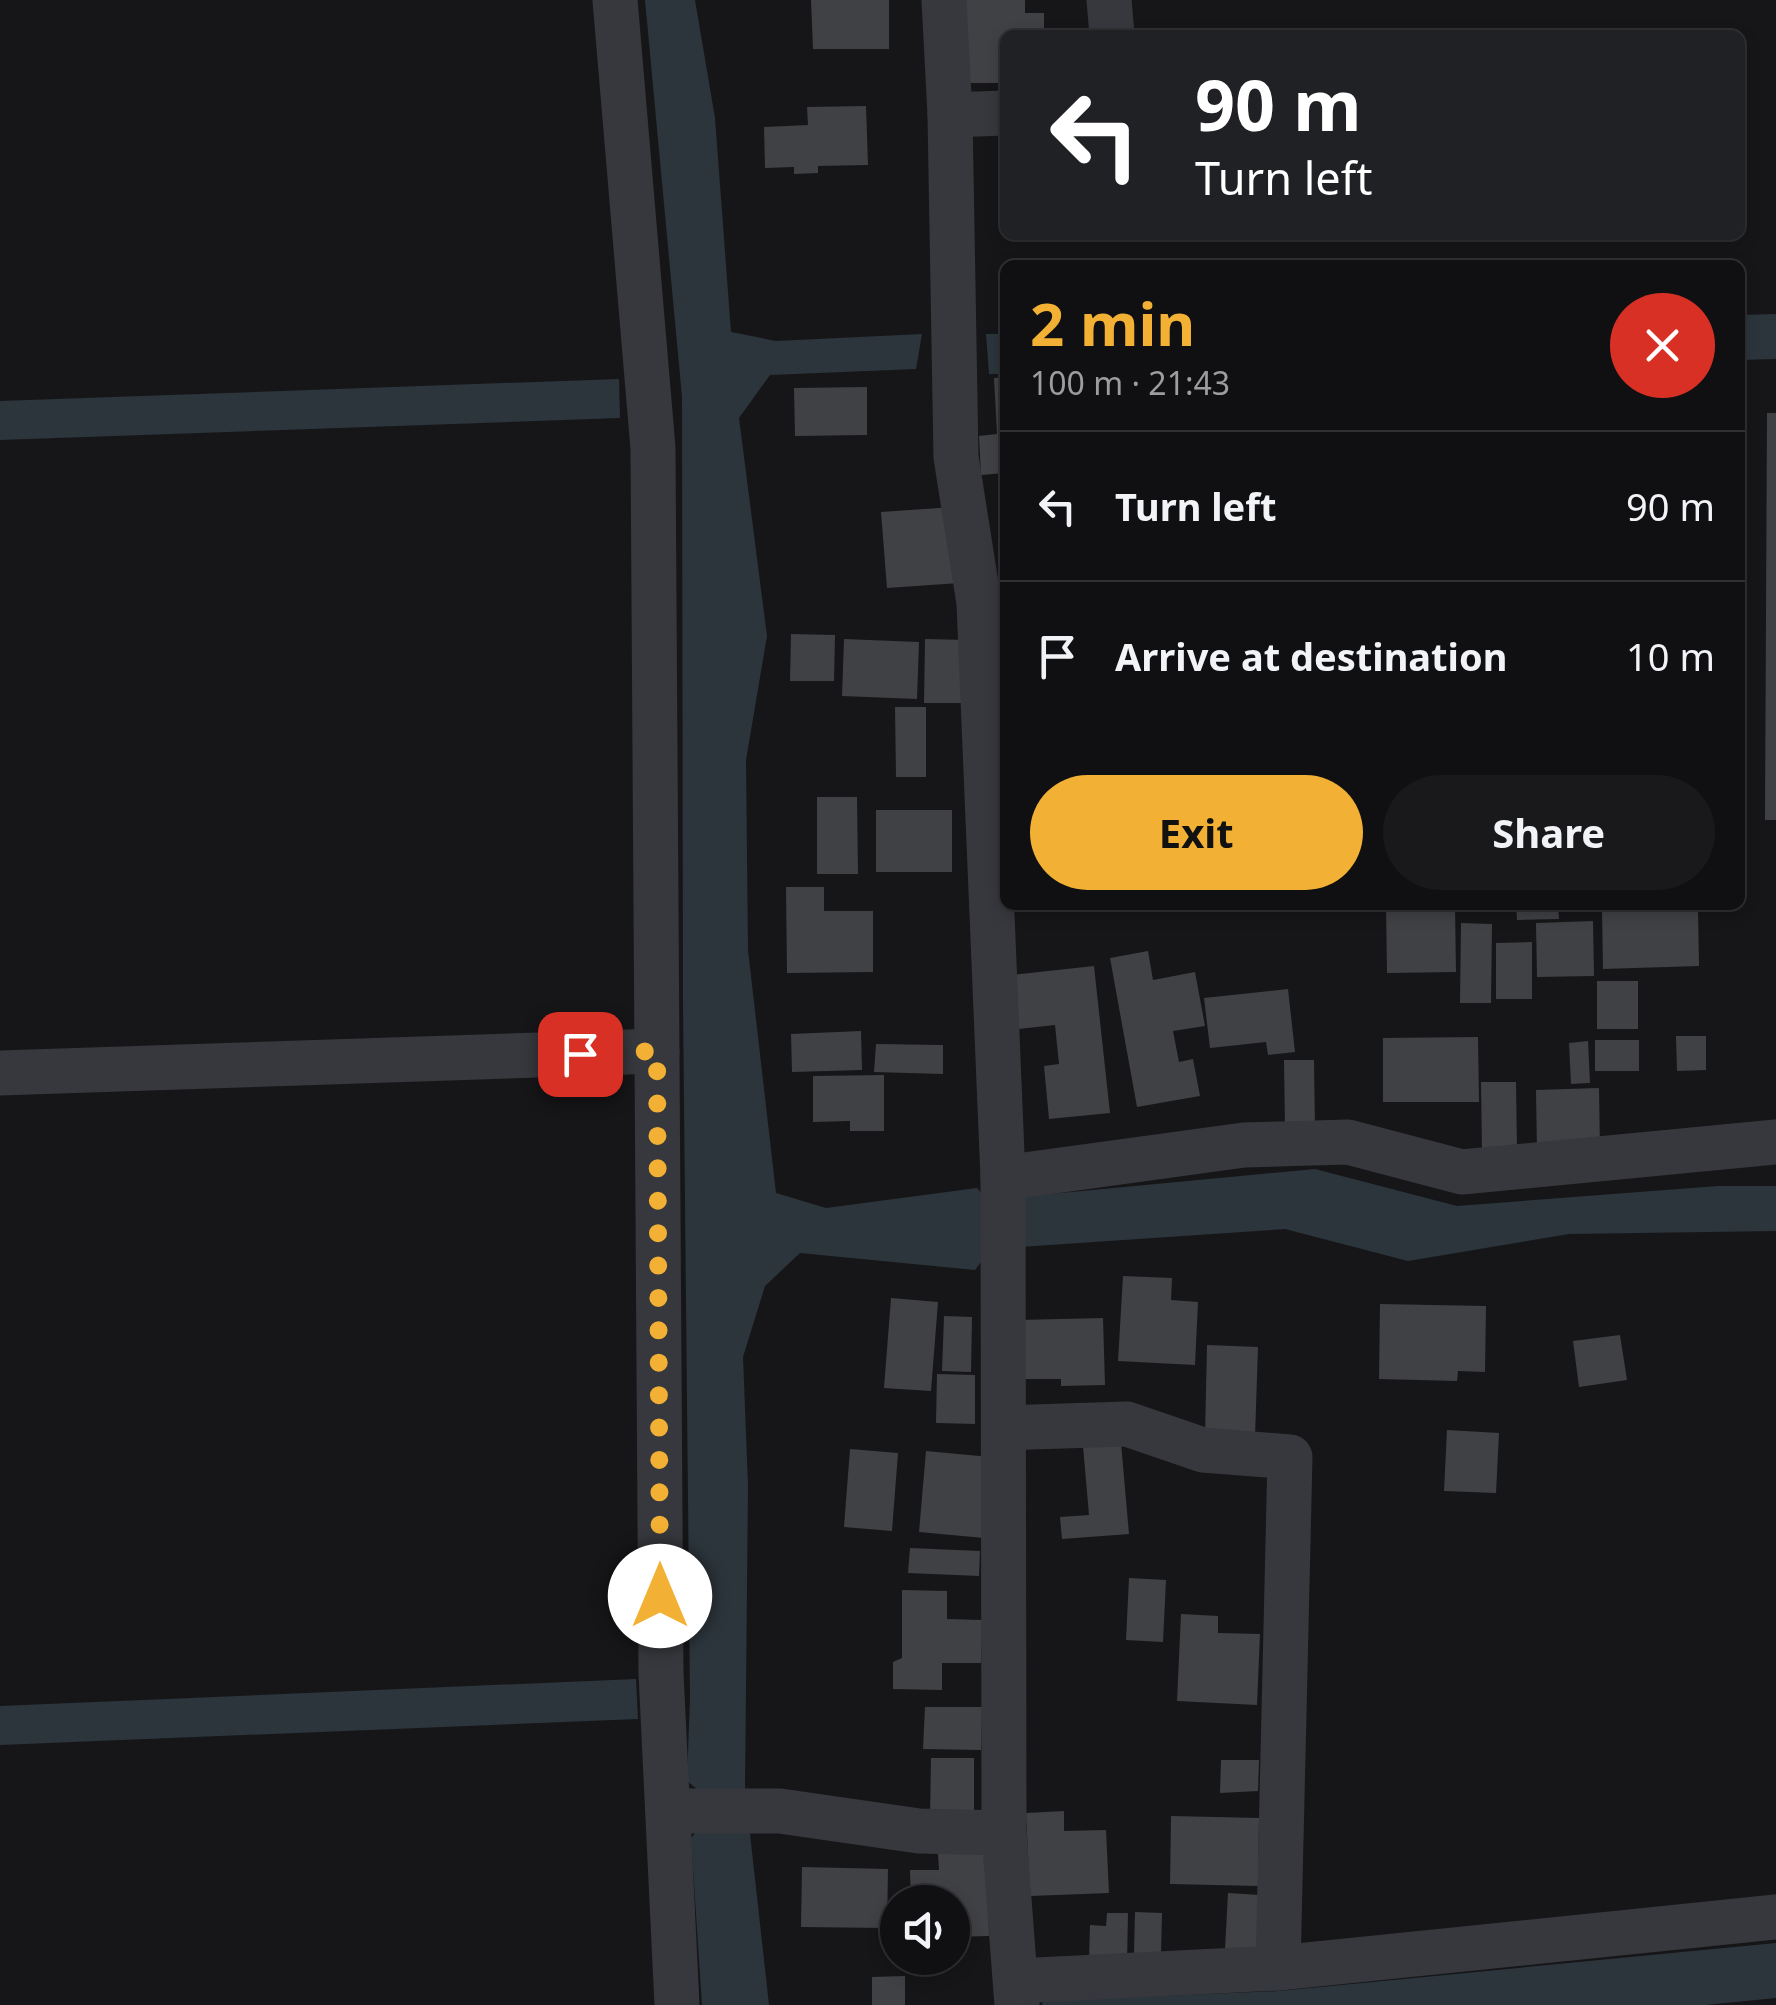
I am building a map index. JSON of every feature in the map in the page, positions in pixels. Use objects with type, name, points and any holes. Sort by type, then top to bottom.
[{"type":"street","points":[[615,0],[654,448],[661,1674],[697,1811],[678,2005]]},
{"type":"street","points":[[944,0],[956,458],[979,603],[1003,1184],[1004,1833],[1017,1993],[1776,1917]]},
{"type":"street","points":[[1109,0],[1112,30]]},
{"type":"street","points":[[950,116],[1000,114]]},
{"type":"street","points":[[0,1074],[657,1051]]},
{"type":"street","points":[[1003,1184],[1244,1145],[1348,1142],[1462,1172],[1776,1142]]},
{"type":"street","points":[[1004,1428],[1127,1424],[1203,1450],[1290,1457],[1278,1968]]},
{"type":"street","points":[[697,1811],[780,1810],[919,1831],[1004,1833]]},
{"type":"shaded area","points":[[645,0],[695,0],[715,118],[731,332],[776,341],[922,334],[916,369],[770,375],[739,418],[767,636],[746,760],[748,950],[776,1193],[826,1208],[977,1188],[987,1200],[1315,1169],[1457,1206],[1718,1186],[1776,1186],[1776,1231],[1569,1234],[1408,1261],[1285,1229],[991,1249],[975,1270],[800,1253],[765,1286],[743,1357],[748,1485],[745,1789],[769,2005],[702,2005],[691,1838],[705,1822],[702,1793],[687,1781],[690,1698],[682,397]]},
{"type":"shaded area","points":[[1776,314],[1776,359],[1745,360],[1745,315]]},
{"type":"shaded area","points":[[986,334],[1000,334],[1000,374],[989,374]]},
{"type":"shaded area","points":[[619,379],[620,418],[0,440],[0,401]]},
{"type":"shaded area","points":[[636,1679],[638,1719],[0,1745],[0,1706]]},
{"type":"shaded area","points":[[1776,1943],[1776,1998],[1705,2005],[1042,2005],[1043,2001],[1279,1991]]},
{"type":"building","points":[[811,0],[889,0],[889,49],[813,49]]},
{"type":"building","points":[[966,0],[1025,0],[1025,13],[1044,13],[1044,30],[1000,30],[1000,83],[965,83]]},
{"type":"building","points":[[866,106],[868,165],[818,166],[818,173],[794,174],[794,167],[765,168],[764,127],[808,125],[807,107]]},
{"type":"building","points":[[1000,377],[1000,473],[981,475],[979,436],[997,434],[994,378]]},
{"type":"building","points":[[867,387],[867,435],[795,436],[794,388]]},
{"type":"building","points":[[1745,413],[1746,413],[1745,820]]},
{"type":"building","points":[[1767,413],[1776,413],[1776,820],[1765,820]]},
{"type":"building","points":[[953,507],[959,583],[887,588],[881,512]]},
{"type":"building","points":[[791,634],[835,635],[834,681],[790,681]]},
{"type":"building","points":[[844,639],[919,642],[917,699],[842,696]]},
{"type":"building","points":[[925,639],[967,640],[967,703],[924,703]]},
{"type":"building","points":[[895,707],[926,707],[926,777],[896,777]]},
{"type":"building","points":[[817,797],[857,797],[858,874],[817,874]]},
{"type":"building","points":[[876,810],[952,810],[952,872],[876,872]]},
{"type":"building","points":[[786,887],[824,887],[824,911],[873,911],[873,972],[787,973]]},
{"type":"building","points":[[1386,910],[1455,910],[1456,972],[1387,973]]},
{"type":"building","points":[[1516,910],[1558,910],[1559,919],[1517,920]]},
{"type":"building","points":[[1698,910],[1699,966],[1603,969],[1602,911]]},
{"type":"building","points":[[1593,921],[1594,976],[1537,977],[1536,923]]},
{"type":"building","points":[[1461,923],[1492,924],[1491,1003],[1460,1003]]},
{"type":"building","points":[[1532,942],[1532,999],[1496,999],[1496,943]]},
{"type":"building","points":[[1148,951],[1153,980],[1195,972],[1205,1026],[1173,1031],[1179,1062],[1193,1059],[1200,1096],[1137,1107],[1110,958]]},
{"type":"building","points":[[1094,966],[1110,1113],[1049,1119],[1044,1066],[1059,1064],[1055,1025],[1009,1030],[1003,976]]},
{"type":"building","points":[[1597,981],[1638,981],[1638,1029],[1597,1029]]},
{"type":"building","points":[[1288,989],[1295,1052],[1268,1055],[1266,1042],[1210,1048],[1204,998]]},
{"type":"building","points":[[861,1031],[862,1070],[792,1072],[791,1034]]},
{"type":"building","points":[[1676,1036],[1706,1036],[1706,1070],[1677,1071]]},
{"type":"building","points":[[1478,1037],[1479,1102],[1383,1102],[1383,1038]]},
{"type":"building","points":[[1595,1040],[1639,1040],[1639,1071],[1595,1071]]},
{"type":"building","points":[[1588,1041],[1590,1083],[1571,1084],[1569,1043]]},
{"type":"building","points":[[876,1044],[943,1045],[943,1074],[874,1072]]},
{"type":"building","points":[[1284,1060],[1314,1060],[1315,1129],[1285,1129]]},
{"type":"building","points":[[884,1075],[884,1131],[850,1131],[850,1121],[813,1122],[813,1076]]},
{"type":"building","points":[[1481,1082],[1516,1082],[1517,1151],[1482,1152]]},
{"type":"building","points":[[1599,1088],[1600,1152],[1537,1153],[1536,1090]]},
{"type":"building","points":[[1123,1276],[1172,1278],[1171,1300],[1198,1302],[1195,1365],[1118,1361]]},
{"type":"building","points":[[891,1298],[938,1302],[931,1391],[884,1388]]},
{"type":"building","points":[[1380,1304],[1486,1306],[1485,1372],[1458,1371],[1457,1381],[1379,1379]]},
{"type":"building","points":[[944,1316],[972,1317],[971,1372],[942,1371]]},
{"type":"building","points":[[1103,1318],[1105,1385],[1061,1386],[1061,1379],[1019,1379],[1018,1320]]},
{"type":"building","points":[[1620,1335],[1627,1380],[1579,1387],[1573,1341]]},
{"type":"building","points":[[1207,1345],[1258,1347],[1255,1437],[1205,1436]]},
{"type":"building","points":[[937,1374],[975,1375],[975,1424],[936,1423]]},
{"type":"building","points":[[1447,1430],[1499,1433],[1496,1493],[1444,1491]]},
{"type":"building","points":[[1121,1443],[1129,1534],[1062,1539],[1060,1517],[1089,1515],[1083,1446]]},
{"type":"building","points":[[850,1449],[898,1453],[892,1531],[844,1527]]},
{"type":"building","points":[[926,1451],[990,1457],[984,1538],[919,1532]]},
{"type":"building","points":[[910,1548],[980,1551],[979,1576],[908,1573]]},
{"type":"building","points":[[1129,1578],[1166,1580],[1163,1642],[1126,1640]]},
{"type":"building","points":[[902,1590],[947,1591],[947,1619],[982,1620],[981,1663],[942,1663],[942,1690],[893,1689],[893,1662],[902,1658]]},
{"type":"building","points":[[1181,1614],[1218,1616],[1218,1633],[1260,1634],[1257,1705],[1177,1701]]},
{"type":"building","points":[[925,1707],[982,1707],[981,1750],[923,1749]]},
{"type":"building","points":[[931,1758],[974,1758],[974,1819],[930,1818]]},
{"type":"building","points":[[1221,1760],[1259,1760],[1258,1791],[1220,1793]]},
{"type":"building","points":[[1064,1811],[1064,1831],[1106,1830],[1109,1893],[1030,1896],[1026,1813]]},
{"type":"building","points":[[1171,1816],[1259,1818],[1258,1886],[1170,1884]]},
{"type":"building","points":[[987,1853],[989,1936],[970,1937],[970,1885],[910,1885],[910,1870],[939,1870],[938,1854]]},
{"type":"building","points":[[802,1867],[888,1869],[888,1885],[880,1885],[880,1928],[801,1927]]},
{"type":"building","points":[[1228,1893],[1260,1895],[1257,1950],[1225,1949]]},
{"type":"building","points":[[1135,1912],[1162,1913],[1161,1954],[1134,1953]]},
{"type":"building","points":[[1107,1913],[1128,1913],[1127,1962],[1089,1960],[1090,1925],[1106,1926]]},
{"type":"building","points":[[905,1976],[905,2005],[872,2005],[872,1977]]},
{"type":"route","points":[[580,1054],[657,1051],[660,1596]]}]
